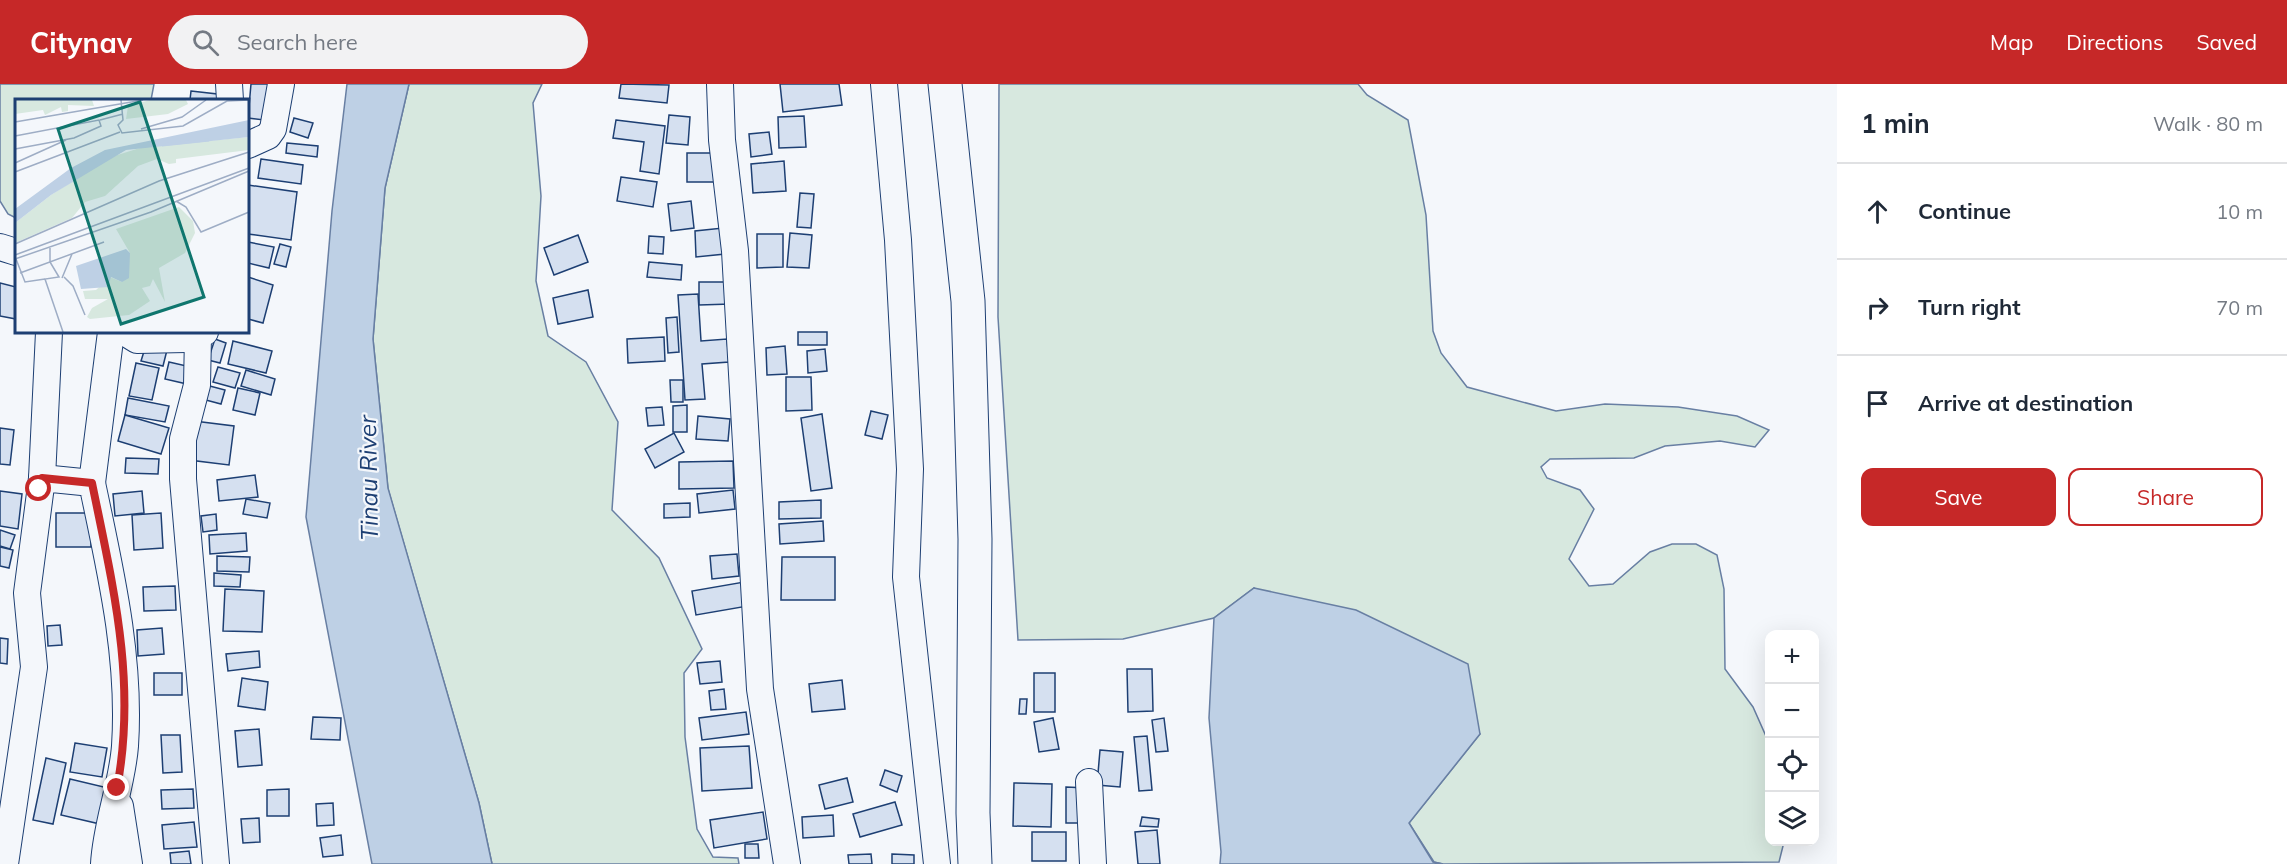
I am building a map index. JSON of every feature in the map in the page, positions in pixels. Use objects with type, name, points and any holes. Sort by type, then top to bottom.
[{"type":"street","points":[[249,145],[268,136],[273,129],[281,84]]},
{"type":"street","points":[[720,84],[722,140],[735,251],[760,689],[787,864]]},
{"type":"street","points":[[884,84],[898,240],[910,458],[906,577],[937,864]]},
{"type":"street","points":[[945,84],[968,300],[975,539],[973,813],[975,864]]},
{"type":"street","points":[[0,248],[15,252]]},
{"type":"street","points":[[5,864],[34,667],[27,593],[42,478],[49,333]]},
{"type":"street","points":[[105,864],[125,747],[125,664],[92,483],[111,333]]},
{"type":"street","points":[[126,333],[137,340],[202,334],[196,385],[183,439],[183,479],[216,864]]},
{"type":"street","points":[[42,478],[92,483]]},
{"type":"street","points":[[1089,782],[1093,864]]},
{"type":"street","points":[[117,788],[129,864]]},
{"type":"shaded area","points":[[0,84],[154,84],[151,99],[15,99],[15,218],[8,214],[0,201]]},
{"type":"shaded area","points":[[409,84],[542,84],[533,103],[541,196],[536,281],[548,336],[586,362],[618,422],[612,510],[659,558],[702,649],[684,673],[685,737],[697,829],[713,857],[738,858],[739,864],[492,864],[479,803],[388,489],[373,339],[385,188]]},
{"type":"shaded area","points":[[999,84],[1358,84],[1367,95],[1408,120],[1426,215],[1433,331],[1441,353],[1467,387],[1556,411],[1605,404],[1678,407],[1737,416],[1769,430],[1755,447],[1720,441],[1665,446],[1634,458],[1550,459],[1541,467],[1547,478],[1580,490],[1594,509],[1569,559],[1589,586],[1613,584],[1650,552],[1672,544],[1696,544],[1717,555],[1724,589],[1725,669],[1753,707],[1765,734],[1765,846],[1783,846],[1779,862],[1443,864],[1434,862],[1409,823],[1480,734],[1254,588],[1214,618],[1123,639],[1018,640],[998,317]]},
{"type":"water","name":"Tinau River","points":[[347,84],[409,84],[385,188],[373,339],[388,488],[479,803],[492,864],[372,864],[306,517],[332,211]]},
{"type":"water","points":[[1254,588],[1356,610],[1468,664],[1480,734],[1409,823],[1433,862],[1443,864],[1220,864],[1221,852],[1209,718],[1214,618]]},
{"type":"building","points":[[251,84],[268,84],[264,120],[249,118]]},
{"type":"building","points":[[621,84],[669,85],[667,103],[619,98]]},
{"type":"building","points":[[780,84],[839,84],[842,105],[783,112]]},
{"type":"building","points":[[191,91],[226,95],[225,99],[190,99]]},
{"type":"building","points":[[669,115],[690,117],[688,145],[666,143]]},
{"type":"building","points":[[804,116],[806,147],[779,148],[778,117]]},
{"type":"building","points":[[294,118],[313,123],[308,138],[290,132]]},
{"type":"building","points":[[616,120],[665,126],[659,174],[640,171],[644,142],[613,138]]},
{"type":"building","points":[[769,132],[772,154],[751,157],[749,134]]},
{"type":"building","points":[[287,143],[318,146],[317,157],[286,153]]},
{"type":"building","points":[[687,153],[718,153],[717,182],[687,182]]},
{"type":"building","points":[[261,159],[303,165],[301,184],[258,178]]},
{"type":"building","points":[[784,161],[786,191],[753,193],[751,164]]},
{"type":"building","points":[[621,177],[657,182],[653,207],[617,201]]},
{"type":"building","points":[[249,185],[297,192],[291,240],[249,234]]},
{"type":"building","points":[[800,193],[814,194],[811,228],[797,227]]},
{"type":"building","points":[[691,201],[694,228],[671,231],[668,204]]},
{"type":"building","points":[[723,228],[725,254],[696,257],[695,231]]},
{"type":"building","points":[[790,233],[812,235],[809,268],[787,267]]},
{"type":"building","points":[[757,234],[783,234],[783,267],[757,268]]},
{"type":"building","points":[[578,235],[588,262],[554,275],[544,248]]},
{"type":"building","points":[[649,236],[664,237],[663,254],[648,253]]},
{"type":"building","points":[[249,242],[274,247],[269,268],[249,263]]},
{"type":"building","points":[[280,244],[291,247],[286,267],[274,264]]},
{"type":"building","points":[[649,262],[682,265],[681,280],[647,277]]},
{"type":"building","points":[[249,277],[273,285],[263,323],[249,319]]},
{"type":"building","points":[[699,282],[731,282],[731,304],[699,305]]},
{"type":"building","points":[[0,283],[15,287],[15,319],[0,316]]},
{"type":"building","points":[[588,290],[593,317],[558,324],[553,298]]},
{"type":"building","points":[[698,294],[701,341],[727,339],[729,362],[702,364],[705,399],[685,400],[678,295]]},
{"type":"building","points":[[677,317],[679,352],[668,353],[666,318]]},
{"type":"building","points":[[798,332],[827,332],[827,345],[798,345]]},
{"type":"building","points":[[664,337],[665,361],[628,363],[627,339]]},
{"type":"building","points":[[215,339],[226,343],[220,363],[208,360]]},
{"type":"building","points":[[233,341],[272,351],[266,373],[228,364]]},
{"type":"building","points":[[146,345],[167,350],[163,366],[141,361]]},
{"type":"building","points":[[785,346],[787,374],[767,375],[766,348]]},
{"type":"building","points":[[825,349],[827,371],[808,373],[807,351]]},
{"type":"building","points":[[169,362],[191,367],[187,384],[165,379]]},
{"type":"building","points":[[136,363],[159,368],[152,400],[129,396]]},
{"type":"building","points":[[218,367],[240,373],[235,388],[213,382]]},
{"type":"building","points":[[246,370],[275,379],[271,395],[241,386]]},
{"type":"building","points":[[786,377],[811,377],[812,410],[786,411]]},
{"type":"building","points":[[670,380],[683,380],[683,402],[671,402]]},
{"type":"building","points":[[206,385],[225,390],[221,404],[202,399]]},
{"type":"building","points":[[238,388],[260,393],[255,415],[233,410]]},
{"type":"building","points":[[128,398],[169,406],[165,422],[125,415]]},
{"type":"building","points":[[687,405],[687,432],[673,432],[673,406]]},
{"type":"building","points":[[662,407],[664,425],[648,426],[646,408]]},
{"type":"building","points":[[871,411],[888,415],[882,439],[865,435]]},
{"type":"building","points":[[822,414],[832,488],[811,491],[801,418]]},
{"type":"building","points":[[125,415],[169,428],[161,454],[118,441]]},
{"type":"building","points":[[698,416],[730,419],[728,441],[696,439]]},
{"type":"building","points":[[194,421],[234,426],[229,465],[189,460]]},
{"type":"building","points":[[0,428],[14,430],[10,465],[0,464]]},
{"type":"building","points":[[674,433],[684,452],[655,468],[645,449]]},
{"type":"building","points":[[126,458],[159,459],[158,474],[125,473]]},
{"type":"building","points":[[733,461],[734,488],[679,489],[679,462]]},
{"type":"building","points":[[255,475],[258,497],[219,501],[217,480]]},
{"type":"building","points":[[733,490],[735,509],[699,513],[697,494]]},
{"type":"building","points":[[0,491],[22,494],[18,529],[0,526]]},
{"type":"building","points":[[142,491],[144,513],[115,516],[113,494]]},
{"type":"building","points":[[246,499],[270,503],[267,518],[243,514]]},
{"type":"building","points":[[821,500],[821,518],[779,519],[779,502]]},
{"type":"building","points":[[690,503],[690,517],[664,518],[664,504]]},
{"type":"building","points":[[56,513],[91,513],[91,547],[56,547]]},
{"type":"building","points":[[161,513],[163,548],[134,550],[132,515]]},
{"type":"building","points":[[216,514],[217,530],[203,532],[201,516]]},
{"type":"building","points":[[823,521],[824,541],[780,544],[779,524]]},
{"type":"building","points":[[0,530],[15,535],[10,549],[0,546]]},
{"type":"building","points":[[246,533],[247,551],[210,554],[209,535]]},
{"type":"building","points":[[0,547],[13,550],[9,568],[0,566]]},
{"type":"building","points":[[737,554],[739,576],[712,579],[710,556]]},
{"type":"building","points":[[217,556],[250,557],[249,572],[217,571]]},
{"type":"building","points":[[782,557],[835,557],[835,600],[781,600]]},
{"type":"building","points":[[214,573],[241,575],[240,587],[214,586]]},
{"type":"building","points":[[744,582],[748,606],[696,615],[692,591]]},
{"type":"building","points":[[175,586],[176,610],[144,611],[143,587]]},
{"type":"building","points":[[225,589],[264,591],[262,632],[223,631]]},
{"type":"building","points":[[60,625],[62,645],[48,646],[47,626]]},
{"type":"building","points":[[162,628],[164,654],[138,656],[137,630]]},
{"type":"building","points":[[0,638],[8,639],[7,664],[0,663]]},
{"type":"building","points":[[259,651],[260,667],[228,671],[226,654]]},
{"type":"building","points":[[720,661],[722,682],[700,684],[697,663]]},
{"type":"building","points":[[1127,669],[1152,669],[1153,711],[1128,712]]},
{"type":"building","points":[[154,673],[182,673],[182,695],[154,695]]},
{"type":"building","points":[[1034,673],[1055,673],[1055,712],[1034,712]]},
{"type":"building","points":[[242,678],[268,682],[265,710],[238,706]]},
{"type":"building","points":[[842,680],[845,709],[812,712],[809,684]]},
{"type":"building","points":[[724,689],[726,709],[711,710],[709,691]]},
{"type":"building","points":[[1020,699],[1027,699],[1026,714],[1019,714]]},
{"type":"building","points":[[746,712],[749,734],[702,740],[699,718]]},
{"type":"building","points":[[313,717],[341,718],[340,740],[311,739]]},
{"type":"building","points":[[1053,718],[1059,749],[1039,752],[1034,722]]},
{"type":"building","points":[[1164,718],[1168,751],[1156,752],[1152,720]]},
{"type":"building","points":[[259,729],[262,765],[238,767],[235,731]]},
{"type":"building","points":[[161,735],[180,735],[182,772],[163,773]]},
{"type":"building","points":[[1147,736],[1152,790],[1139,791],[1134,737]]},
{"type":"building","points":[[75,743],[107,748],[102,777],[70,772]]},
{"type":"building","points":[[749,746],[752,788],[702,791],[700,748]]},
{"type":"building","points":[[1100,750],[1123,752],[1120,787],[1097,785]]},
{"type":"building","points":[[46,758],[66,763],[53,824],[33,820]]},
{"type":"building","points":[[885,770],[902,776],[897,792],[880,785]]},
{"type":"building","points":[[847,778],[853,802],[825,809],[819,785]]},
{"type":"building","points":[[70,779],[108,788],[100,824],[61,815]]},
{"type":"building","points":[[1014,783],[1052,784],[1051,827],[1013,826]]},
{"type":"building","points":[[1066,787],[1087,788],[1086,823],[1066,823]]},
{"type":"building","points":[[193,789],[194,808],[162,809],[161,790]]},
{"type":"building","points":[[289,789],[289,816],[267,816],[267,790]]},
{"type":"building","points":[[895,802],[902,825],[860,837],[853,814]]},
{"type":"building","points":[[333,803],[334,825],[317,826],[316,804]]},
{"type":"building","points":[[763,812],[767,839],[714,848],[710,820]]},
{"type":"building","points":[[833,815],[834,836],[803,838],[802,817]]},
{"type":"building","points":[[1142,817],[1159,819],[1158,827],[1140,826]]},
{"type":"building","points":[[259,818],[260,842],[243,843],[241,819]]},
{"type":"building","points":[[194,822],[197,847],[164,849],[162,825]]},
{"type":"building","points":[[1157,830],[1160,864],[1138,864],[1135,832]]},
{"type":"building","points":[[1032,832],[1066,832],[1066,861],[1032,861]]},
{"type":"building","points":[[341,835],[343,855],[323,857],[320,838]]},
{"type":"building","points":[[745,844],[758,844],[759,858],[745,858]]},
{"type":"building","points":[[189,851],[191,864],[171,864],[170,853]]},
{"type":"building","points":[[871,854],[872,864],[849,864],[848,855]]},
{"type":"building","points":[[892,854],[914,855],[914,864],[892,864]]},
{"type":"route","points":[[39,489],[42,478],[92,483],[112,579],[125,664],[125,747],[117,788]]}]
